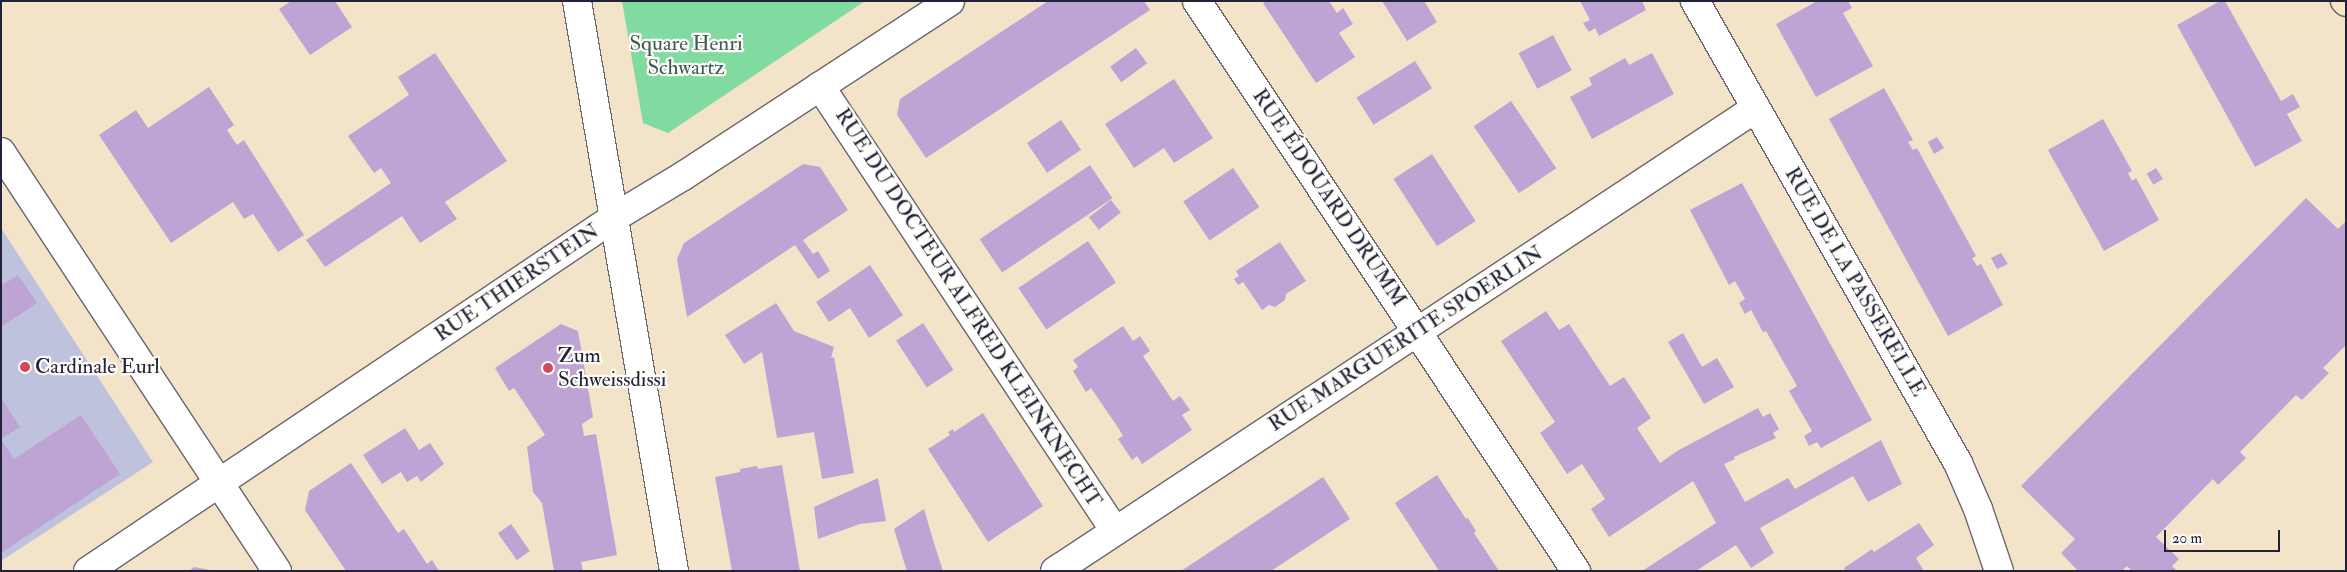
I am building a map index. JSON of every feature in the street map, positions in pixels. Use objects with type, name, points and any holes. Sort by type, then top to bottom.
[{"type":"street","points":[[577,1],[674,571]]},
{"type":"street","name":"RUE THIERSTEIN","points":[[88,571],[614,217],[683,176],[950,1]]},
{"type":"street","name":"RUE ÉDOUARD DRUMM","points":[[1197,1],[1576,571]]},
{"type":"street","name":"RUE DE LA PASSERELLE","points":[[1696,1],[1958,463],[1978,509],[1999,571]]},
{"type":"street","name":"RUE DU DOCTEUR ALFRED KLEINKNECHT","points":[[820,86],[1115,531]]},
{"type":"street","name":"RUE MARGUERITE SPOERLIN","points":[[1055,571],[1756,108]]},
{"type":"street","points":[[1,152],[181,422],[277,571]]},
{"type":"shaded area","points":[[1,228],[153,462],[1,561]]},
{"type":"green space","name":"Square Henri Schwartz","points":[[622,1],[865,1],[668,133],[643,123]]},
{"type":"building","points":[[291,1],[335,1],[352,27],[310,55],[279,9]]},
{"type":"building","points":[[1048,1],[1144,1],[1150,10],[926,158],[897,115],[900,99]]},
{"type":"building","points":[[1266,1],[1329,1],[1337,13],[1343,8],[1353,24],[1339,33],[1355,57],[1316,83],[1263,3]]},
{"type":"building","points":[[1382,1],[1424,1],[1437,22],[1407,41]]},
{"type":"building","points":[[1580,1],[1642,1],[1646,10],[1599,36],[1595,28],[1589,32],[1583,23],[1590,20]]},
{"type":"building","points":[[1817,1],[1848,1],[1852,8],[1843,13],[1873,66],[1816,97],[1776,24]]},
{"type":"building","points":[[2220,1],[2225,1],[2281,101],[2293,94],[2300,107],[2287,114],[2302,141],[2255,167],[2177,25]]},
{"type":"building","points":[[1553,35],[1572,70],[1537,89],[1519,53]]},
{"type":"building","points":[[1136,48],[1147,63],[1121,82],[1110,67]]},
{"type":"building","points":[[435,53],[507,161],[445,202],[457,219],[420,243],[402,216],[325,267],[306,240],[391,183],[381,168],[374,173],[348,136],[409,95],[398,77]]},
{"type":"building","points":[[1652,53],[1674,94],[1592,139],[1570,97],[1592,85],[1589,78],[1625,58],[1629,65]]},
{"type":"building","points":[[1415,61],[1432,88],[1373,125],[1356,98]]},
{"type":"building","points":[[1174,79],[1213,138],[1174,163],[1164,148],[1134,168],[1105,124]]},
{"type":"building","points":[[209,87],[234,125],[227,130],[237,145],[244,140],[304,235],[278,252],[253,214],[244,219],[233,202],[171,243],[99,135],[136,110],[148,128]]},
{"type":"building","points":[[1884,88],[1913,140],[1908,142],[1913,150],[1917,148],[1976,256],[1972,258],[1977,266],[1981,264],[2003,305],[1948,336],[1829,119]]},
{"type":"building","points":[[1511,101],[1556,168],[1519,193],[1474,126]]},
{"type":"building","points":[[2103,119],[2132,171],[2128,173],[2132,181],[2136,178],[2159,220],[2104,251],[2048,150]]},
{"type":"building","points":[[1061,120],[1081,150],[1047,173],[1027,143]]},
{"type":"building","points":[[1937,137],[1944,148],[1934,154],[1928,142]]},
{"type":"building","points":[[1432,154],[1476,221],[1437,246],[1393,179]]},
{"type":"building","points":[[803,164],[820,167],[848,210],[803,240],[813,254],[818,251],[830,271],[818,279],[795,245],[687,317],[677,259],[684,243]]},
{"type":"building","points":[[1090,165],[1112,198],[1002,273],[980,239]]},
{"type":"building","points":[[1233,168],[1259,207],[1210,241],[1183,202]]},
{"type":"building","points":[[2156,168],[2163,179],[2154,185],[2147,174]]},
{"type":"building","points":[[1742,183],[1872,420],[1821,448],[1817,442],[1809,446],[1804,436],[1812,431],[1789,391],[1797,386],[1766,331],[1763,332],[1751,310],[1745,314],[1739,303],[1745,299],[1735,281],[1729,285],[1690,210]]},
{"type":"building","points":[[2306,198],[2338,229],[2346,221],[2346,345],[2323,368],[2329,373],[2302,400],[2296,395],[2240,452],[2246,458],[2218,485],[2213,479],[2156,537],[2179,559],[2172,566],[2177,571],[2132,571],[2127,566],[2122,571],[2078,571],[2061,553],[2075,539],[2021,486]]},
{"type":"building","points":[[1111,200],[1121,213],[1099,230],[1089,217]]},
{"type":"building","points":[[1088,241],[1116,282],[1046,329],[1018,288]]},
{"type":"building","points":[[1280,242],[1306,281],[1286,294],[1285,300],[1275,307],[1269,305],[1262,310],[1243,282],[1238,285],[1234,279],[1239,276],[1236,271]]},
{"type":"building","points":[[2001,253],[2008,264],[1997,269],[1991,258]]},
{"type":"building","points":[[870,265],[903,315],[869,338],[850,308],[829,322],[816,302]]},
{"type":"building","points":[[18,275],[37,303],[1,327],[1,286]]},
{"type":"building","points":[[776,303],[794,331],[834,347],[831,358],[834,357],[854,473],[822,479],[814,432],[777,438],[762,352],[744,364],[725,335]]},
{"type":"building","points":[[1546,311],[1559,330],[1569,324],[1610,386],[1624,377],[1651,418],[1637,428],[1660,463],[1677,451],[1758,408],[1763,417],[1770,413],[1779,429],[1773,433],[1776,438],[1734,457],[1735,459],[1724,464],[1745,502],[1788,478],[1795,489],[1881,440],[1902,484],[1868,502],[1853,476],[1760,528],[1774,553],[1751,568],[1736,545],[1696,571],[1642,571],[1716,523],[1693,481],[1609,537],[1591,509],[1605,499],[1582,464],[1567,474],[1540,433],[1555,422],[1501,341]]},
{"type":"building","points":[[923,323],[953,370],[927,387],[896,340]]},
{"type":"building","points":[[561,324],[578,331],[593,417],[582,424],[584,436],[596,434],[617,555],[581,562],[583,571],[554,571],[542,503],[533,492],[527,447],[545,435],[514,388],[509,391],[495,368]]},
{"type":"building","points":[[1123,326],[1133,341],[1140,336],[1150,351],[1143,356],[1173,401],[1180,396],[1190,410],[1182,415],[1192,430],[1142,464],[1137,456],[1132,460],[1118,439],[1123,436],[1119,429],[1091,388],[1086,392],[1073,371],[1078,367],[1073,360]]},
{"type":"building","points":[[1683,333],[1702,367],[1717,358],[1734,387],[1704,404],[1668,342]]},
{"type":"building","points":[[1,398],[20,427],[1,439]]},
{"type":"building","points":[[983,413],[1043,506],[988,542],[928,449],[950,435],[948,432],[953,429],[954,432]]},
{"type":"building","points":[[81,415],[120,474],[1,553],[1,439],[14,459]]},
{"type":"building","points":[[405,428],[419,450],[430,443],[444,464],[421,482],[417,476],[407,482],[401,472],[382,484],[363,455]]},
{"type":"building","points":[[351,463],[398,533],[404,529],[427,564],[432,560],[439,571],[346,571],[305,510],[309,491]]},
{"type":"building","points":[[782,465],[800,571],[732,571],[715,477],[740,472],[740,469],[757,466],[758,469]]},
{"type":"building","points":[[1437,475],[1466,519],[1468,518],[1476,531],[1474,533],[1499,571],[1439,571],[1395,503]]},
{"type":"building","points":[[1323,477],[1350,519],[1271,571],[1181,571]]},
{"type":"building","points":[[878,478],[886,521],[860,524],[818,539],[814,507]]},
{"type":"building","points":[[924,509],[943,571],[907,571],[904,562],[894,529]]},
{"type":"building","points":[[1919,523],[1934,545],[1916,558],[1924,571],[1846,571],[1844,568],[1872,549],[1874,552]]},
{"type":"building","points":[[511,524],[530,551],[517,560],[498,533]]},
{"type":"building","points":[[194,567],[210,570],[210,571],[189,571]]},
{"type":"place","name":"Cardinale Eurl","points":[[25,367]]},
{"type":"place","name":"Zum Schweissdissi","points":[[548,368]]}]
